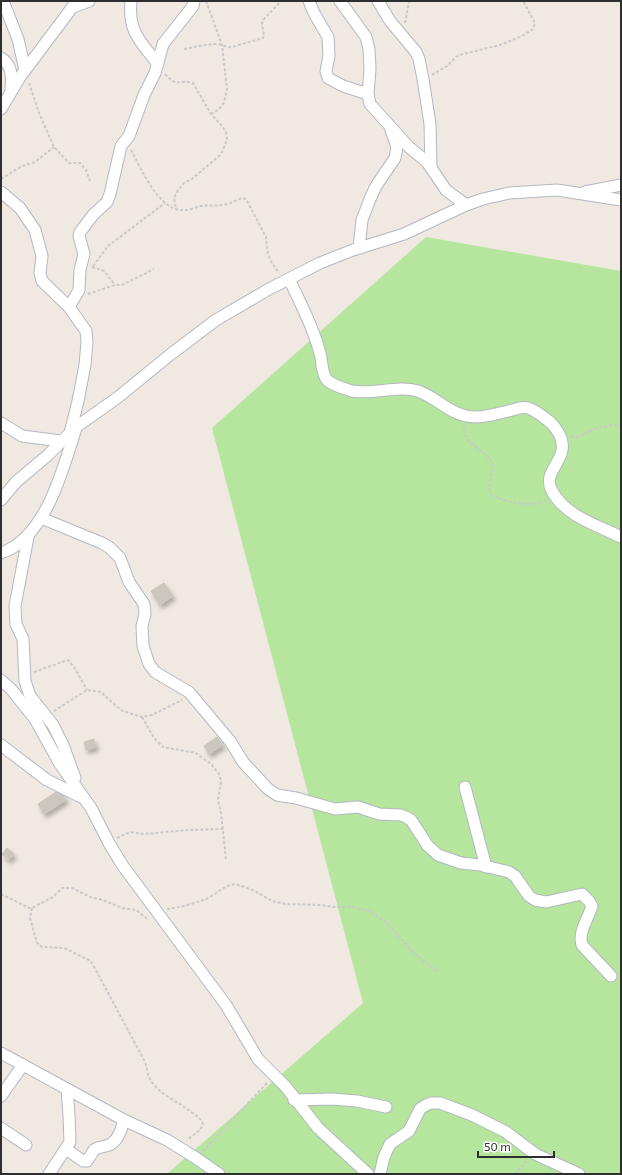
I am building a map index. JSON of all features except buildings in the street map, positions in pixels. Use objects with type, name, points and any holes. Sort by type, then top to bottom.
[{"type":"street","points":[[3,1],[18,39],[25,70]]},
{"type":"street","points":[[1,109],[25,70],[75,4],[89,1]]},
{"type":"street","points":[[131,1],[130,13],[134,32],[138,40],[158,64]]},
{"type":"street","points":[[69,307],[80,290],[87,267],[79,234],[94,214],[106,202],[110,194],[117,169],[121,146],[129,134],[144,95],[155,73],[162,44],[193,6],[194,1]]},
{"type":"street","points":[[309,1],[328,37],[329,56],[326,71],[328,78],[343,86],[368,94]]},
{"type":"street","points":[[340,1],[368,42],[370,69],[368,94],[370,104],[409,147],[427,162],[446,190],[466,205]]},
{"type":"street","points":[[378,1],[390,20],[416,52],[419,59],[430,124],[431,168]]},
{"type":"street","points":[[1,58],[5,60],[12,74],[11,91]]},
{"type":"street","points":[[359,248],[362,220],[370,199],[376,186],[395,158],[396,147],[390,127]]},
{"type":"street","points":[[578,193],[621,185]]},
{"type":"street","points":[[1,500],[5,489],[16,482],[48,455],[73,430],[117,398],[216,320],[269,288],[320,263],[359,248],[404,234],[466,205],[510,193],[558,190],[621,200]]},
{"type":"street","points":[[1,192],[20,208],[35,230],[42,256],[40,273],[42,281],[69,307],[86,331],[87,342],[84,372],[73,430],[63,469],[47,507],[28,537],[20,544],[1,553]]},
{"type":"street","points":[[287,280],[311,324],[324,373],[328,380],[336,385],[352,391],[374,392],[406,389],[419,392],[457,414],[465,416],[476,417],[528,408],[548,420],[554,426],[563,443],[563,450],[550,474],[550,487],[555,495],[574,513],[587,521],[621,537]]},
{"type":"street","points":[[1,423],[22,436],[61,441]]},
{"type":"street","points":[[41,518],[102,543],[110,548],[120,558],[129,582],[144,604],[145,614],[142,626],[143,646],[149,664],[155,672],[182,687],[191,694],[230,741],[243,762],[268,789],[277,795],[296,798],[335,809],[358,807],[386,815],[401,815],[412,820],[428,846],[438,855],[461,863],[486,866],[510,872],[515,876],[529,896],[535,900],[546,902],[582,894],[592,906],[581,934],[580,939],[582,945],[610,976]]},
{"type":"street","points":[[28,537],[15,606],[16,624],[23,639],[25,675],[28,693],[53,725],[63,745],[72,772],[124,866],[226,1005],[258,1059],[286,1087],[294,1100],[318,1128],[368,1174]]},
{"type":"street","points":[[1,680],[11,689],[35,719],[60,764],[91,808]]},
{"type":"street","points":[[1,745],[47,780],[84,798]]},
{"type":"street","points":[[466,787],[486,866]]},
{"type":"street","points":[[1,1053],[124,1120],[167,1140],[219,1174]]},
{"type":"street","points":[[1,1096],[23,1065]]},
{"type":"street","points":[[49,1174],[70,1144],[67,1089]]},
{"type":"street","points":[[294,1100],[332,1099],[357,1101],[386,1106]]},
{"type":"street","points":[[380,1174],[384,1157],[390,1144],[409,1131],[420,1109],[431,1103],[440,1103],[472,1115],[506,1132],[535,1154],[579,1174]]},
{"type":"street","points":[[66,1149],[83,1161],[87,1161],[94,1150],[114,1142],[120,1133],[124,1120]]},
{"type":"street","points":[[1,1128],[26,1145]]},
{"type":"path","points":[[206,1],[222,45],[226,89],[226,96],[221,107],[211,114]]},
{"type":"path","points":[[184,49],[208,44],[232,47],[263,38],[263,20],[281,1]]},
{"type":"path","points":[[404,38],[409,1]]},
{"type":"path","points":[[423,79],[446,66],[456,57],[512,40],[530,31],[535,23],[523,1]]},
{"type":"path","points":[[158,64],[172,81],[180,83],[193,83],[211,114],[226,132],[227,140],[226,145],[220,155],[192,179],[181,186],[174,198],[176,209]]},
{"type":"path","points":[[25,70],[39,113],[54,147],[69,162],[80,163],[86,170],[90,181]]},
{"type":"path","points":[[129,134],[132,140],[131,150],[153,190],[165,203],[176,209],[187,210],[207,205],[223,205],[242,198],[246,199],[266,237],[270,260],[287,280]]},
{"type":"path","points":[[1,179],[22,166],[34,162],[54,147]]},
{"type":"path","points":[[1,153],[1,164]]},
{"type":"path","points":[[87,267],[108,246],[165,203]]},
{"type":"path","points":[[87,267],[97,268],[104,271],[115,285]]},
{"type":"path","points":[[77,296],[91,294],[115,285],[122,285],[154,269]]},
{"type":"path","points":[[457,414],[463,421],[466,438],[491,461],[492,469],[489,491],[492,495],[524,505],[542,502],[555,495]]},
{"type":"path","points":[[560,436],[580,436],[597,428],[621,424]]},
{"type":"path","points":[[25,675],[68,660],[74,666],[87,690]]},
{"type":"path","points":[[46,716],[87,690],[101,692],[123,711],[142,717],[152,715],[191,694]]},
{"type":"path","points":[[142,717],[154,738],[163,747],[196,753],[210,764],[219,774],[221,781],[218,800],[226,860]]},
{"type":"path","points":[[110,843],[130,832],[144,834],[222,829]]},
{"type":"path","points":[[156,909],[174,908],[207,898],[223,888],[236,884],[272,901],[285,904],[360,908],[386,922],[413,952],[437,972]]},
{"type":"path","points":[[1,894],[29,908],[32,908],[53,897],[62,888],[72,888],[90,897],[103,900],[122,908],[136,910],[153,923]]},
{"type":"path","points":[[32,908],[30,918],[37,943],[42,947],[64,948],[90,961],[145,1062],[149,1077],[164,1095],[175,1100],[200,1119],[203,1124],[200,1130],[179,1147]]},
{"type":"path","points":[[196,1158],[262,1089],[273,1075]]},
{"type":"path","points":[[515,1174],[522,1165],[535,1154]]},
{"type":"green space","points":[[426,237],[621,271],[621,1174],[167,1174],[363,1003],[212,428]]}]
